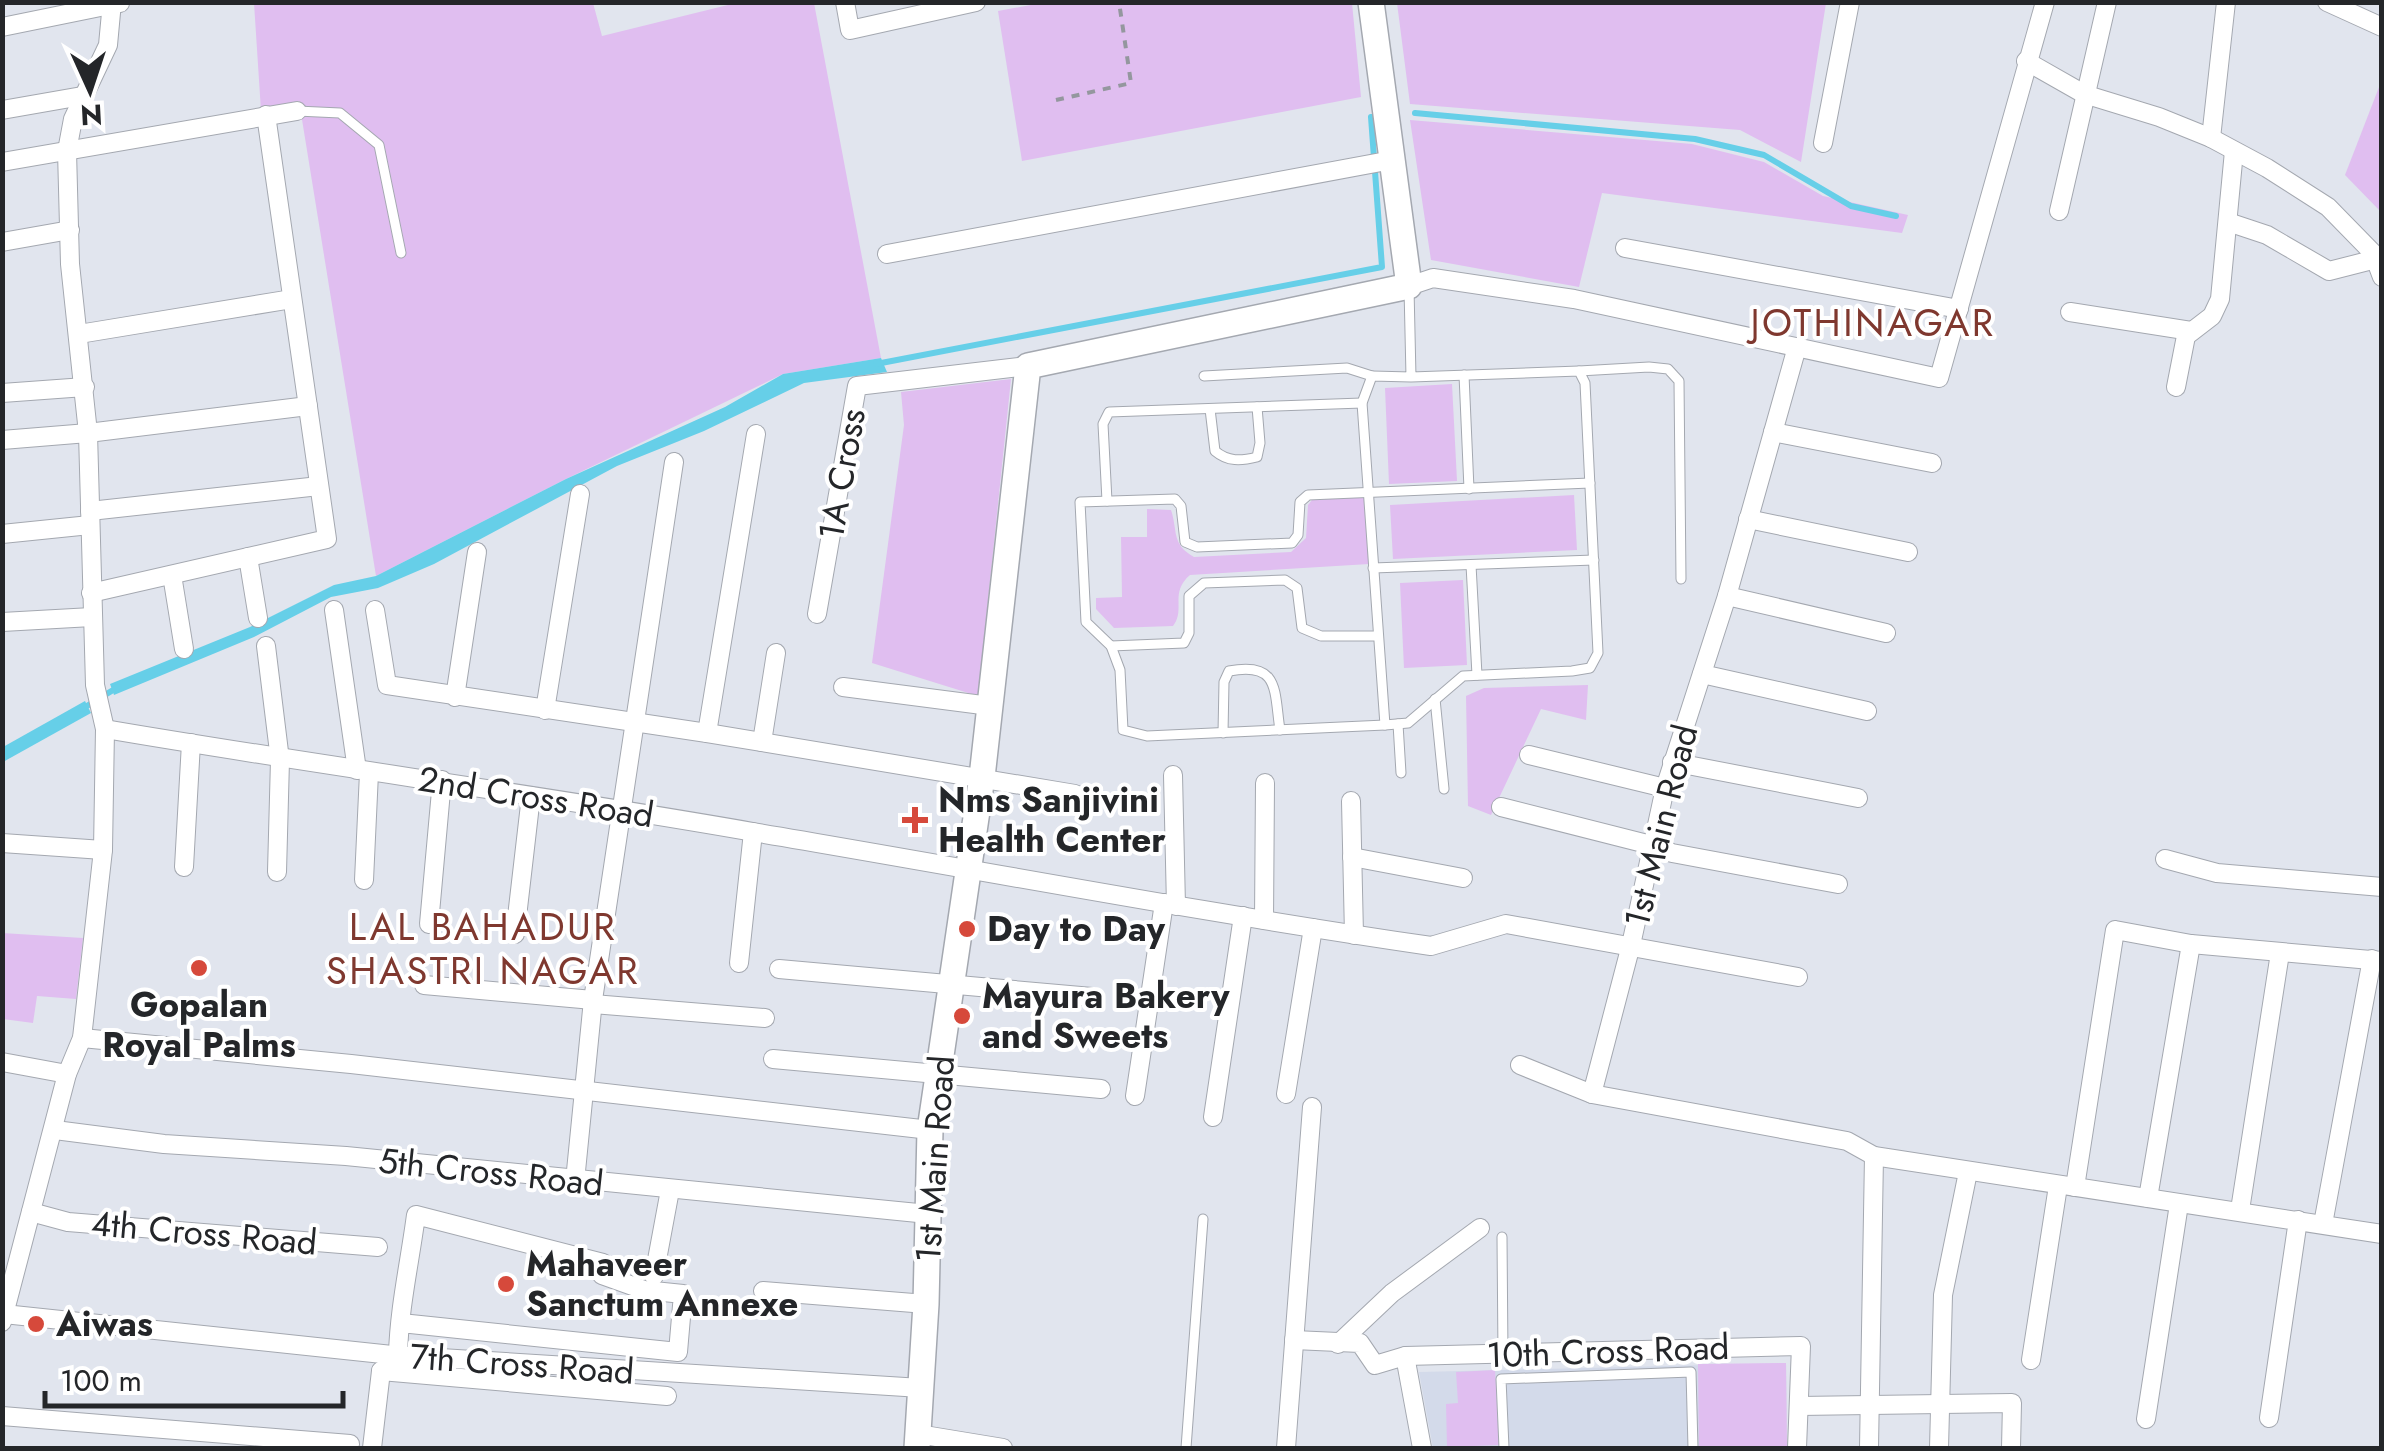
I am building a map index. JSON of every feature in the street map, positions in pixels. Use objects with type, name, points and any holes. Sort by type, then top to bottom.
[{"type":"street","points":[[845,2],[850,30],[976,2]]},
{"type":"street","points":[[1371,2],[1408,286]]},
{"type":"street","points":[[1823,143],[1850,2]]},
{"type":"street","points":[[1028,366],[1432,278],[1574,299],[1939,378],[2026,61],[2046,2]]},
{"type":"street","points":[[2059,211],[2107,2]]},
{"type":"street","points":[[2211,138],[2226,2]]},
{"type":"street","points":[[2327,2],[2382,27]]},
{"type":"street","points":[[2,27],[116,3],[108,45],[73,119],[67,150],[70,264],[88,434],[95,685],[104,729],[103,850],[82,1038],[67,1074],[55,1130],[7,1279],[3,1318]]},
{"type":"street","points":[[2026,61],[2084,94],[2159,117],[2234,151],[2328,207],[2373,252],[2378,268],[2329,271],[2267,235],[2228,222]]},
{"type":"street","points":[[2,110],[82,96]]},
{"type":"street","points":[[2,162],[296,111]]},
{"type":"street","points":[[91,594],[327,539],[266,116]]},
{"type":"street","points":[[2176,387],[2186,336],[2217,308],[2234,151]]},
{"type":"street","points":[[886,254],[1392,160]]},
{"type":"street","points":[[2,242],[70,230]]},
{"type":"street","points":[[1625,248],[1959,310]]},
{"type":"street","points":[[79,334],[292,299]]},
{"type":"street","points":[[2070,312],[2191,331]]},
{"type":"street","name":"1st Main Road","points":[[966,871],[1431,946],[1506,924],[1632,946],[1672,762],[1727,596],[1797,347]]},
{"type":"street","name":"1st Main Road","points":[[918,1441],[930,1130],[982,776],[1028,366]]},
{"type":"street","name":"1A Cross","points":[[817,614],[857,386],[1028,366]]},
{"type":"street","points":[[2,393],[85,387]]},
{"type":"street","points":[[2,440],[88,434],[308,406]]},
{"type":"street","points":[[1773,432],[1932,464]]},
{"type":"street","points":[[706,733],[756,434]]},
{"type":"street","points":[[575,1181],[593,1002],[674,462]]},
{"type":"street","points":[[2,534],[319,486]]},
{"type":"street","points":[[545,710],[580,494]]},
{"type":"street","points":[[1748,520],[1908,552]]},
{"type":"street","points":[[456,697],[478,552]]},
{"type":"street","points":[[248,557],[258,618]]},
{"type":"street","points":[[172,575],[184,649]]},
{"type":"street","points":[[1727,596],[1886,633]]},
{"type":"street","points":[[334,610],[363,772],[364,880]]},
{"type":"street","points":[[375,610],[387,685],[982,776],[1075,794]]},
{"type":"street","points":[[2,622],[92,617]]},
{"type":"street","points":[[266,646],[280,760],[276,872]]},
{"type":"street","points":[[762,742],[776,654]]},
{"type":"street","points":[[1702,674],[1868,712]]},
{"type":"street","points":[[843,687],[990,706]]},
{"type":"street","name":"2nd Cross Road","points":[[104,729],[280,760],[442,780],[966,871]]},
{"type":"street","points":[[184,867],[191,744]]},
{"type":"street","points":[[1530,756],[1665,788]]},
{"type":"street","points":[[1672,762],[1858,798]]},
{"type":"street","points":[[1135,1096],[1170,905],[1173,775]]},
{"type":"street","points":[[429,924],[442,780]]},
{"type":"street","points":[[1264,920],[1265,783]]},
{"type":"street","points":[[514,934],[532,796]]},
{"type":"street","points":[[1350,801],[1354,935]]},
{"type":"street","points":[[1501,808],[1672,853],[1838,884]]},
{"type":"street","points":[[738,963],[753,832]]},
{"type":"street","points":[[2,842],[103,850]]},
{"type":"street","points":[[1352,857],[1463,878]]},
{"type":"street","points":[[2165,859],[2216,874],[2382,887]]},
{"type":"street","points":[[1214,1117],[1242,916]]},
{"type":"street","points":[[1286,1094],[1314,928]]},
{"type":"street","points":[[2030,1360],[2115,930],[2155,940],[2377,960],[2324,1224]]},
{"type":"street","points":[[2148,1198],[2191,944]]},
{"type":"street","points":[[1592,1094],[1632,946],[1798,977]]},
{"type":"street","points":[[2240,1210],[2280,954]]},
{"type":"street","points":[[779,969],[1092,997]]},
{"type":"street","points":[[424,986],[765,1018]]},
{"type":"street","points":[[82,1038],[351,1064],[930,1130]]},
{"type":"street","points":[[772,1059],[1101,1089]]},
{"type":"street","points":[[2,1062],[67,1074]]},
{"type":"street","points":[[1520,1065],[1592,1094],[1847,1141],[1874,1156],[2382,1234]]},
{"type":"street","points":[[1286,1448],[1312,1107]]},
{"type":"street","name":"5th Cross Road","points":[[55,1130],[164,1144],[346,1156],[928,1214]]},
{"type":"street","points":[[1868,1448],[1874,1156]]},
{"type":"street","points":[[1939,1448],[1944,1296],[1968,1172]]},
{"type":"street","points":[[654,1276],[670,1190]]},
{"type":"street","points":[[2146,1419],[2179,1204]]},
{"type":"street","name":"4th Cross Road","points":[[31,1212],[68,1222],[378,1248]]},
{"type":"street","points":[[372,1448],[381,1372],[395,1356],[416,1215],[602,1263],[602,1275],[644,1290],[684,1294],[678,1352],[401,1323]]},
{"type":"street","points":[[2269,1418],[2298,1220]]},
{"type":"street","points":[[1294,1340],[1338,1344],[1392,1294],[1480,1228]]},
{"type":"street","points":[[764,1291],[926,1304]]},
{"type":"street","name":"7th Cross Road","points":[[3,1318],[395,1356],[921,1388]]},
{"type":"street","name":"10th Cross Road","points":[[1338,1344],[1360,1344],[1374,1365],[1405,1356],[1801,1346],[1797,1448]]},
{"type":"street","points":[[1405,1356],[1422,1448]]},
{"type":"street","points":[[381,1372],[666,1396]]},
{"type":"street","points":[[1798,1406],[2012,1403],[2012,1448]]},
{"type":"street","points":[[2,1416],[350,1444]]},
{"type":"street","points":[[918,1441],[1003,1448]]},
{"type":"lane","points":[[296,111],[340,113],[379,145],[401,253]]},
{"type":"lane","points":[[1408,286],[1411,376]]},
{"type":"lane","points":[[1204,376],[1347,368],[1372,376],[1668,369],[1679,381],[1681,579]]},
{"type":"lane","points":[[1580,371],[1585,384],[1594,560],[1598,653],[1590,668],[1464,676],[1408,723],[1147,736],[1123,730],[1120,670],[1111,646],[1086,622],[1080,502],[1175,499],[1181,506],[1185,542],[1197,547],[1292,543],[1298,535],[1300,502],[1308,495],[1590,484]]},
{"type":"lane","points":[[1464,375],[1470,489]]},
{"type":"lane","points":[[1372,376],[1362,404],[1384,725]]},
{"type":"lane","points":[[1106,501],[1104,424],[1109,412],[1362,404]]},
{"type":"lane","points":[[1210,409],[1215,451],[1224,458],[1243,460],[1258,458],[1258,407]]},
{"type":"lane","points":[[1374,568],[1594,560]]},
{"type":"lane","points":[[1471,565],[1477,675]]},
{"type":"lane","points":[[1111,646],[1184,642],[1190,633],[1189,596],[1204,583],[1285,580],[1296,588],[1302,628],[1321,636],[1378,636]]},
{"type":"lane","points":[[1223,733],[1224,682],[1230,671],[1252,666],[1268,675],[1274,688],[1280,730]]},
{"type":"lane","points":[[1435,699],[1444,789]]},
{"type":"lane","points":[[1398,724],[1401,773]]},
{"type":"lane","points":[[1186,1448],[1203,1219]]},
{"type":"lane","points":[[1502,1238],[1504,1354]]},
{"type":"lane","points":[[1504,1448],[1501,1379],[1690,1372],[1694,1448]]},
{"type":"path","points":[[1056,100],[1131,83],[1120,2]]},
{"type":"shaded area","points":[[1047,2],[1352,3],[1361,97],[1022,161],[998,11]]},
{"type":"shaded area","points":[[254,3],[593,3],[602,36],[736,3],[814,3],[881,358],[783,374],[376,576],[299,101],[261,111]]},
{"type":"shaded area","points":[[1397,3],[1826,3],[1801,162],[1740,130],[1410,104]]},
{"type":"shaded area","points":[[2381,82],[2382,212],[2345,175]]},
{"type":"shaded area","points":[[1410,120],[1692,144],[1764,162],[1823,196],[1908,215],[1902,233],[1602,193],[1579,287],[1431,260]]},
{"type":"shaded area","points":[[1011,379],[978,696],[872,663],[904,425],[901,392]]},
{"type":"shaded area","points":[[1452,384],[1457,481],[1389,484],[1385,388]]},
{"type":"shaded area","points":[[1574,495],[1577,550],[1393,559],[1390,505]]},
{"type":"shaded area","points":[[1365,497],[1369,564],[1190,575],[1180,588],[1173,626],[1114,628],[1096,609],[1096,598],[1122,597],[1121,537],[1147,537],[1147,509],[1171,510],[1178,542],[1194,557],[1291,552],[1306,538],[1308,505],[1312,500]]},
{"type":"shaded area","points":[[1463,580],[1467,665],[1404,668],[1400,583]]},
{"type":"shaded area","points":[[1588,685],[1586,720],[1541,709],[1491,815],[1468,806],[1466,696],[1484,688]]},
{"type":"shaded area","points":[[2,933],[83,938],[76,999],[37,996],[33,1023],[3,1019]]},
{"type":"shaded area","points":[[1786,1363],[1787,1448],[1433,1448],[1419,1372]]},
{"type":"shaded area","points":[[1786,1363],[1787,1448],[1699,1448],[1698,1364]]},
{"type":"shaded area","points":[[1495,1370],[1499,1445],[1447,1447],[1446,1404],[1458,1403],[1456,1372]]},
{"type":"water","points":[[881,358],[887,372],[804,383],[704,431],[617,466],[434,564],[378,588],[331,597],[254,637],[114,695],[110,684],[250,627],[334,585],[376,576],[566,479],[725,407],[783,374]]},
{"type":"water","points":[[85,701],[91,713],[3,762],[3,747]]},
{"type":"waterway","points":[[1415,113],[1695,139],[1764,155],[1851,206],[1896,216]]},
{"type":"waterway","points":[[876,364],[1382,267],[1371,117],[1378,118]]},
{"type":"waterway","points":[[82,709],[118,687]]},
{"type":"place","name":"Nms Sanjivini Health Center","points":[[915,820]]},
{"type":"place","name":"Day to Day","points":[[967,929]]},
{"type":"place","name":"Gopalan Royal Palms","points":[[199,968]]},
{"type":"place","name":"Mayura Bakery and Sweets","points":[[962,1016]]},
{"type":"place","name":"Mahaveer Sanctum Annexe","points":[[506,1284]]},
{"type":"place","name":"Aiwas","points":[[36,1324]]},
{"type":"district","name":"JOTHINAGAR","points":[[1873,323]]},
{"type":"district","name":"LAL BAHADUR SHASTRI NAGAR","points":[[483,949]]}]
